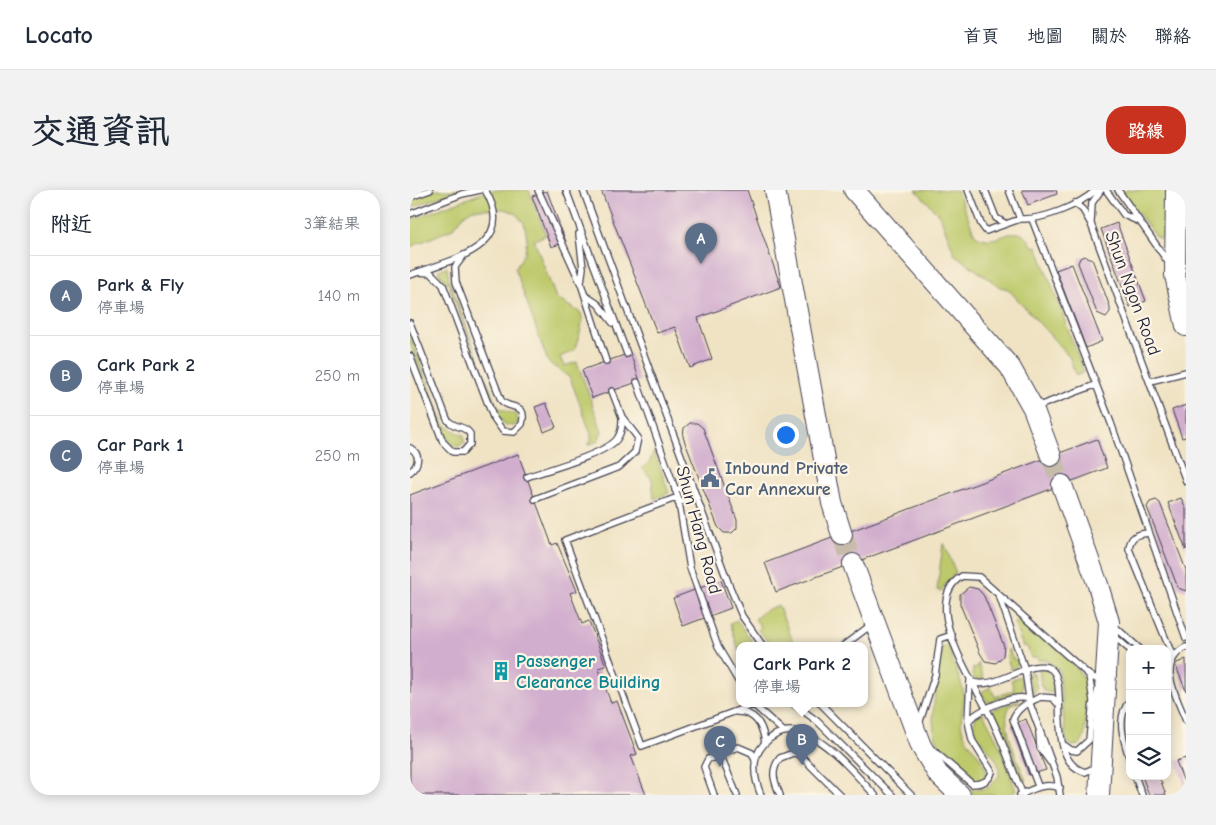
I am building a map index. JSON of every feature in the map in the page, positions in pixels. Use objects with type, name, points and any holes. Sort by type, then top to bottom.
[{"type":"highway","points":[[775,190],[832,503],[842,534]]},
{"type":"highway","points":[[854,190],[1000,353],[1019,380],[1033,408],[1051,456]]},
{"type":"highway","points":[[1176,190],[1175,275],[1186,326]]},
{"type":"highway","points":[[1062,486],[1098,584],[1110,627],[1099,795]]},
{"type":"highway","points":[[853,564],[916,735],[931,764],[960,795]]},
{"type":"lane","points":[[410,197],[428,190]]},
{"type":"lane","points":[[462,194],[469,190]]},
{"type":"lane","points":[[410,214],[462,194],[480,190]]},
{"type":"lane","points":[[410,275],[464,255],[478,249],[485,243],[494,223],[493,206],[485,190]]},
{"type":"lane","points":[[538,190],[586,296],[606,361]]},
{"type":"lane","points":[[566,190],[627,354]]},
{"type":"lane","points":[[583,190],[732,594],[742,616],[760,642]]},
{"type":"lane","points":[[968,190],[981,224],[986,231],[1020,219],[1032,219],[1075,203],[1096,190]]},
{"type":"lane","points":[[985,190],[996,218],[1006,224]]},
{"type":"lane","points":[[1009,190],[1020,219]]},
{"type":"lane","points":[[1091,224],[1092,203],[1101,190]]},
{"type":"lane","points":[[1106,190],[1117,190],[1163,253],[1175,275]]},
{"type":"lane","points":[[1106,190],[1124,215],[1140,222]]},
{"type":"lane","name":"Shun Ngon Road","points":[[1075,203],[1083,210],[1091,224],[1184,468],[1186,481]]},
{"type":"lane","points":[[1032,219],[1094,385],[1111,423],[1186,638]]},
{"type":"lane","points":[[578,225],[583,268],[581,284]]},
{"type":"lane","points":[[418,272],[431,273],[443,285],[493,417],[503,431],[514,432],[521,427],[524,416],[518,407],[504,404],[500,400],[456,282],[455,267],[464,255]]},
{"type":"lane","points":[[586,296],[598,304],[619,334]]},
{"type":"lane","points":[[410,322],[446,419],[453,426],[464,428],[470,434],[470,444],[463,452],[453,452],[443,442],[410,356]]},
{"type":"lane","points":[[1150,382],[1186,372]]},
{"type":"lane","name":"Shun Hang Road","points":[[636,382],[676,490],[690,568],[718,646],[736,677]]},
{"type":"lane","points":[[1033,408],[1094,385]]},
{"type":"lane","points":[[535,499],[619,467],[636,452],[638,438],[622,417],[612,391]]},
{"type":"lane","points":[[527,477],[604,450],[617,439],[622,430],[622,417]]},
{"type":"lane","points":[[410,448],[416,452],[418,459],[415,468],[410,472]]},
{"type":"lane","points":[[676,490],[691,485]]},
{"type":"lane","points":[[696,497],[678,500],[565,540],[642,746],[747,707]]},
{"type":"lane","points":[[1149,533],[1136,535],[1128,549],[1173,657]]},
{"type":"lane","points":[[1060,788],[1038,786],[1022,795],[994,722],[970,681],[952,635],[946,617],[945,600],[949,586],[962,576],[979,577],[1089,675],[1107,684]]},
{"type":"lane","points":[[998,594],[1025,670],[1029,701],[1054,768],[1060,788],[1060,795]]},
{"type":"lane","points":[[848,642],[874,622]]},
{"type":"lane","points":[[1110,627],[1135,645]]},
{"type":"lane","points":[[1110,627],[1126,645]]},
{"type":"lane","points":[[952,635],[940,639],[934,676],[916,735],[972,784],[982,784],[991,777],[992,772],[972,740],[968,721],[970,681]]},
{"type":"lane","points":[[1171,660],[1186,647]]},
{"type":"lane","points":[[970,681],[978,685],[986,684],[1042,666],[1055,672],[1064,745],[1069,760],[1079,770],[1085,772],[1092,770],[1102,762]]},
{"type":"lane","points":[[1064,745],[1071,750],[1077,751],[1089,740],[1093,701],[1089,675]]},
{"type":"lane","points":[[1171,687],[1186,721]]},
{"type":"lane","points":[[1038,786],[1014,719],[1016,711],[1029,701],[1040,696],[1048,696],[1058,704]]},
{"type":"lane","points":[[968,721],[986,709],[1018,697],[1029,701]]},
{"type":"lane","points":[[1126,706],[1122,726],[1126,743]]},
{"type":"lane","points":[[757,707],[783,731]]},
{"type":"lane","points":[[799,707],[810,714],[892,795]]},
{"type":"lane","points":[[824,707],[911,795]]},
{"type":"lane","points":[[735,712],[748,714],[756,719],[762,728],[765,743]]},
{"type":"lane","points":[[755,760],[765,743],[783,731],[803,732],[819,740],[875,795]]},
{"type":"lane","points":[[714,795],[704,769],[706,761],[738,747],[752,753],[755,760],[755,778],[761,795]]},
{"type":"lane","points":[[780,795],[774,780],[773,771],[780,758],[793,753],[798,754],[840,795]]},
{"type":"lane","points":[[712,757],[718,757],[723,761],[737,795]]},
{"type":"lane","points":[[1136,780],[1142,795]]},
{"type":"green space","points":[[410,190],[459,190],[410,208]]},
{"type":"green space","points":[[490,190],[529,190],[546,235],[534,240],[556,298],[581,313],[581,327],[575,350],[560,357],[564,366],[577,362],[602,431],[598,441],[588,445],[591,441],[591,434],[570,378],[548,362],[515,269],[525,252],[527,238],[524,223],[515,213],[505,209],[473,209],[466,213],[452,229],[410,247],[410,220]]},
{"type":"green space","points":[[916,190],[957,190],[975,235],[984,239],[992,239],[1020,233],[1027,238],[1033,247],[1037,246],[1084,372],[1076,376],[1069,356],[1008,289],[1000,287],[955,255],[940,216]]},
{"type":"green space","points":[[1126,190],[1167,190],[1163,238],[1157,238],[1123,193]]},
{"type":"green space","points":[[447,267],[449,280],[495,402],[500,409],[517,415],[518,422],[514,426],[505,425],[498,416],[449,285],[438,272]]},
{"type":"green space","points":[[410,334],[444,425],[464,436],[464,443],[460,446],[453,446],[445,436],[410,343]]},
{"type":"green space","points":[[654,451],[669,493],[654,499],[652,479],[642,468],[649,463]]},
{"type":"green space","points":[[944,543],[956,573],[948,580],[941,591],[937,590]]},
{"type":"green space","points":[[778,605],[793,642],[768,642],[758,630],[761,627],[755,619],[764,611]]},
{"type":"green space","points":[[1018,617],[1022,618],[1064,655],[1083,678],[1087,696],[1087,709],[1085,735],[1079,745],[1072,746],[1066,741],[1059,670],[1047,661],[1038,660],[1037,657],[1031,658],[1027,646],[1023,647],[1014,623]]},
{"type":"green space","points":[[737,620],[752,642],[736,642],[730,623]]},
{"type":"green space","points":[[945,645],[949,645],[951,657],[963,690],[964,700],[961,722],[963,732],[981,758],[986,769],[987,775],[982,780],[977,781],[952,761],[935,735],[933,716],[935,693],[942,649]]},
{"type":"green space","points":[[1008,649],[1014,660],[1017,659],[1019,663],[1011,670],[1007,658]]},
{"type":"green space","points":[[978,663],[984,680],[974,679],[972,676],[973,668],[976,669]]},
{"type":"green space","points":[[1039,668],[1047,671],[1052,677],[1053,693],[1043,691]]},
{"type":"green space","points":[[1031,671],[1034,674],[1037,689],[1033,694],[1028,676]]},
{"type":"green space","points":[[1021,676],[1023,692],[1016,692],[988,703],[981,692],[991,687],[995,697],[1014,690],[1011,680]]},
{"type":"green space","points":[[1017,701],[1022,702],[1012,705],[1007,712],[1007,722],[1013,748],[1026,780],[1023,781],[1001,724],[992,710]]},
{"type":"green space","points":[[983,713],[1000,746],[1016,791],[1007,795],[973,795],[971,792],[972,790],[988,788],[999,776],[999,768],[995,758],[974,729],[974,722],[977,716]]},
{"type":"building","points":[[601,190],[747,190],[781,287],[698,318],[712,359],[690,368],[675,327],[657,333]]},
{"type":"building","points":[[1022,190],[1056,190],[1057,194],[1028,205]]},
{"type":"building","points":[[547,191],[566,242],[551,247],[532,196]]},
{"type":"building","points":[[1117,223],[1146,301],[1130,307],[1101,229]]},
{"type":"building","points":[[1084,256],[1092,259],[1110,307],[1110,312],[1106,317],[1097,313],[1078,263],[1080,258]]},
{"type":"building","points":[[1072,264],[1102,341],[1086,348],[1056,270]]},
{"type":"building","points":[[630,353],[640,381],[592,398],[582,370]]},
{"type":"building","points":[[546,403],[556,427],[544,432],[535,407]]},
{"type":"building","points":[[1186,405],[1186,437],[1182,438],[1172,410]]},
{"type":"building","name":"Inbound Private Car Annexure","points":[[690,423],[697,423],[703,428],[737,520],[737,528],[732,533],[724,533],[718,527],[683,437],[684,428]]},
{"type":"building","points":[[1097,439],[1107,468],[776,592],[765,563]]},
{"type":"building","name":"Passenger Clearance Building","points":[[518,454],[552,545],[557,543],[577,591],[570,593],[582,624],[589,621],[606,666],[598,668],[611,703],[617,701],[637,754],[631,756],[646,795],[410,795],[410,495]]},
{"type":"building","points":[[1181,498],[1186,509],[1186,550],[1168,503]]},
{"type":"building","points":[[1156,500],[1160,503],[1186,570],[1186,591],[1178,588],[1147,507],[1150,502]]},
{"type":"building","points":[[721,580],[731,608],[683,626],[673,598]]},
{"type":"building","points":[[969,587],[978,589],[984,596],[1004,646],[1003,656],[996,663],[985,661],[980,653],[960,604],[960,594]]},
{"type":"building","points":[[1186,659],[1186,691],[1175,664]]},
{"type":"building","points":[[1026,719],[1046,770],[1029,775],[1011,725]]},
{"type":"building","points":[[1186,758],[1186,788],[1176,761]]},
{"type":"building","points":[[1143,780],[1160,780],[1166,795],[1149,795]]},
{"type":"tunnel","points":[[1051,456],[1062,485]]},
{"type":"tunnel","points":[[842,535],[853,564]]},
{"type":"place","name":"Park & Fly","points":[[701,264]]},
{"type":"place","name":"Inbound Private Car Annexure","points":[[710,478]]},
{"type":"place","name":"Passenger Clearance Building","points":[[501,671]]},
{"type":"place","name":"Cark Park 2","points":[[802,765]]},
{"type":"place","name":"Car Park 1","points":[[720,767]]}]
